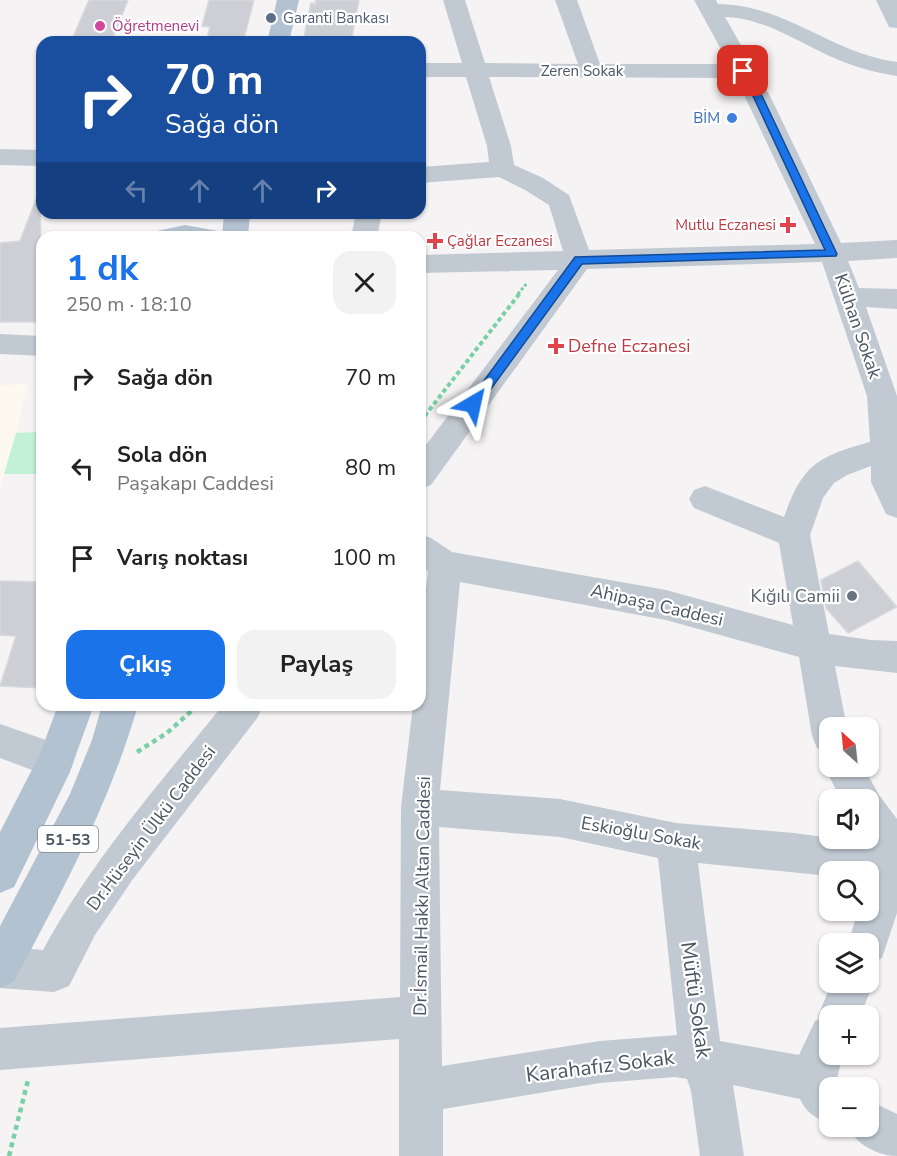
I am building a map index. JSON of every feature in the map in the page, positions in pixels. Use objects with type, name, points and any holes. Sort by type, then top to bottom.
[{"type":"main road","points":[[259,36],[268,0]]},
{"type":"main road","points":[[279,36],[288,0]]},
{"type":"main road","points":[[153,231],[162,219]]},
{"type":"main road","name":"51-53","points":[[0,873],[56,760],[74,711]]},
{"type":"main road","name":"51-53","points":[[0,967],[72,832],[101,770],[118,711]]},
{"type":"street","points":[[454,0],[499,147],[502,170]]},
{"type":"street","points":[[566,0],[591,70]]},
{"type":"street","points":[[888,0],[897,22]]},
{"type":"street","points":[[707,5],[762,16],[864,62],[897,69]]},
{"type":"street","name":"Külhan Sokak","points":[[707,5],[759,98],[832,254],[889,395],[884,450],[894,489]]},
{"type":"street","name":"Zeren Sokak","points":[[426,70],[743,71]]},
{"type":"street","points":[[0,157],[36,158]]},
{"type":"street","points":[[426,175],[502,170],[534,184],[560,201],[579,260]]},
{"type":"street","points":[[426,264],[832,254],[897,249]]},
{"type":"street","points":[[426,468],[579,260]]},
{"type":"street","points":[[849,297],[897,299]]},
{"type":"street","points":[[0,344],[36,346]]},
{"type":"street","points":[[827,717],[794,535],[803,508],[819,479],[830,469],[884,450]]},
{"type":"street","points":[[705,499],[794,535]]},
{"type":"street","name":"Ahipaşa Caddesi","points":[[432,556],[652,601],[814,648],[859,656],[897,657]]},
{"type":"street","name":"Dr.İsmail Hakkı Altan Caddesi","points":[[426,682],[432,556]]},
{"type":"street","name":"Dr.Hüseyin Ülkü Caddesi","points":[[0,967],[54,971],[81,921],[119,865],[240,711]]},
{"type":"street","name":"Dr.İsmail Hakkı Altan Caddesi","points":[[421,1156],[420,807],[425,711]]},
{"type":"street","points":[[0,741],[56,760]]},
{"type":"street","name":"Eskioğlu Sokak","points":[[420,807],[560,818],[676,842],[895,861]]},
{"type":"street","points":[[872,933],[895,861],[879,830]]},
{"type":"street","name":"Müftü Sokak","points":[[676,842],[701,1058],[713,1091],[722,1156]]},
{"type":"street","points":[[0,1049],[420,1016]]},
{"type":"street","name":"Karahafız Sokak","points":[[421,1091],[644,1057],[675,1056],[701,1058],[819,1090]]},
{"type":"street","points":[[819,1059],[815,1068],[819,1083]]},
{"type":"street","points":[[879,1128],[897,1138]]},
{"type":"path","points":[[426,414],[544,261]]},
{"type":"path","points":[[101,770],[167,733],[191,711]]},
{"type":"shaded area","points":[[28,384],[16,433],[0,490],[0,385]]},
{"type":"green space","points":[[36,432],[36,474],[4,474],[16,433]]},
{"type":"building","name":"Öğretmenevi","points":[[89,0],[128,0],[113,36],[74,36]]},
{"type":"building","points":[[209,0],[254,0],[245,36],[208,36],[210,27],[202,26]]},
{"type":"building","points":[[316,0],[359,0],[352,36],[304,36],[311,3],[315,4]]},
{"type":"building","points":[[36,199],[36,219],[40,219],[41,231],[36,231],[36,322],[0,322],[0,243],[20,241]]},
{"type":"building","name":"Kığılı Camii","points":[[858,561],[897,607],[848,633],[826,608],[821,580]]},
{"type":"building","points":[[0,581],[36,582],[36,688],[0,686],[16,636],[0,635]]},
{"type":"place","name":"Garanti Bankası","points":[[271,18]]},
{"type":"place","name":"Öğretmenevi","points":[[100,26]]},
{"type":"place","name":"BİM","points":[[732,118]]},
{"type":"place","name":"Mutlu Eczanesi","points":[[788,225]]},
{"type":"place","name":"Çağlar Eczanesi","points":[[435,241]]},
{"type":"place","name":"Defne Eczanesi","points":[[556,346]]},
{"type":"place","name":"Kığılı Camii","points":[[852,596]]},
{"type":"route","points":[[473,404],[579,260],[832,254],[759,98],[743,71]]}]
